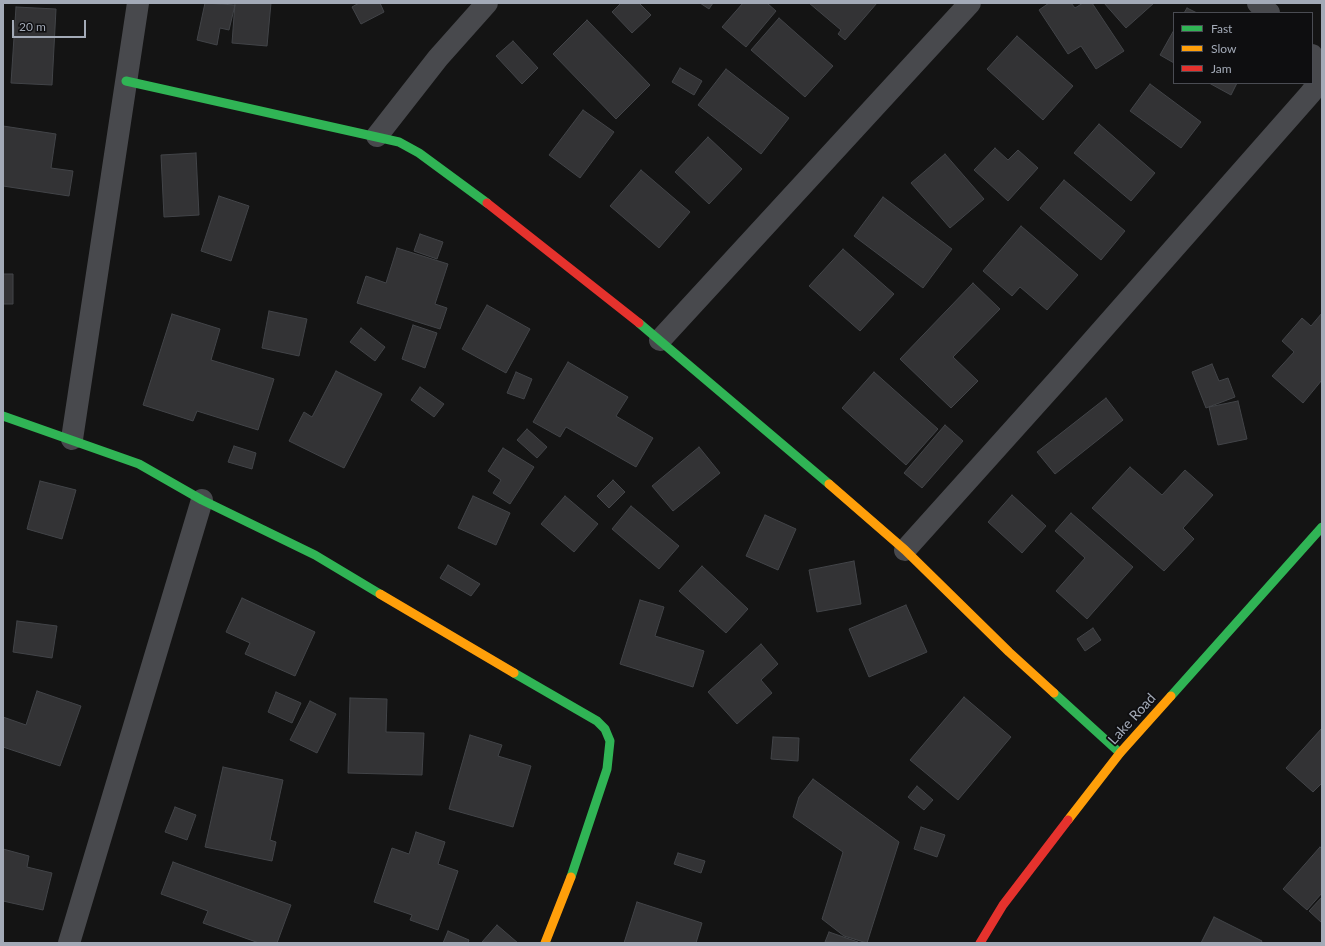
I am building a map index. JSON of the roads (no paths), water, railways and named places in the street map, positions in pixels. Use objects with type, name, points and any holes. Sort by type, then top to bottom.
[{"type":"street","points":[[72,439],[138,3]]},
{"type":"street","points":[[376,136],[438,58],[487,3]]},
{"type":"street","points":[[660,340],[970,3]]},
{"type":"street","points":[[1258,3],[1268,12]]},
{"type":"street","points":[[905,550],[1065,372],[1310,94],[1317,85],[1319,74],[1316,61],[1313,56]]},
{"type":"street","points":[[126,81],[376,136],[399,142],[419,153],[515,223],[660,340],[905,550],[1009,652],[1120,753]]},
{"type":"street","points":[[3,416],[72,439],[139,464],[202,500],[315,555],[436,628],[597,721],[605,729],[610,741],[606,768],[563,899],[545,943]]},
{"type":"street","points":[[69,943],[202,500]]},
{"type":"street","name":"Lake Road","points":[[980,943],[1003,905],[1120,753],[1322,527]]}]
